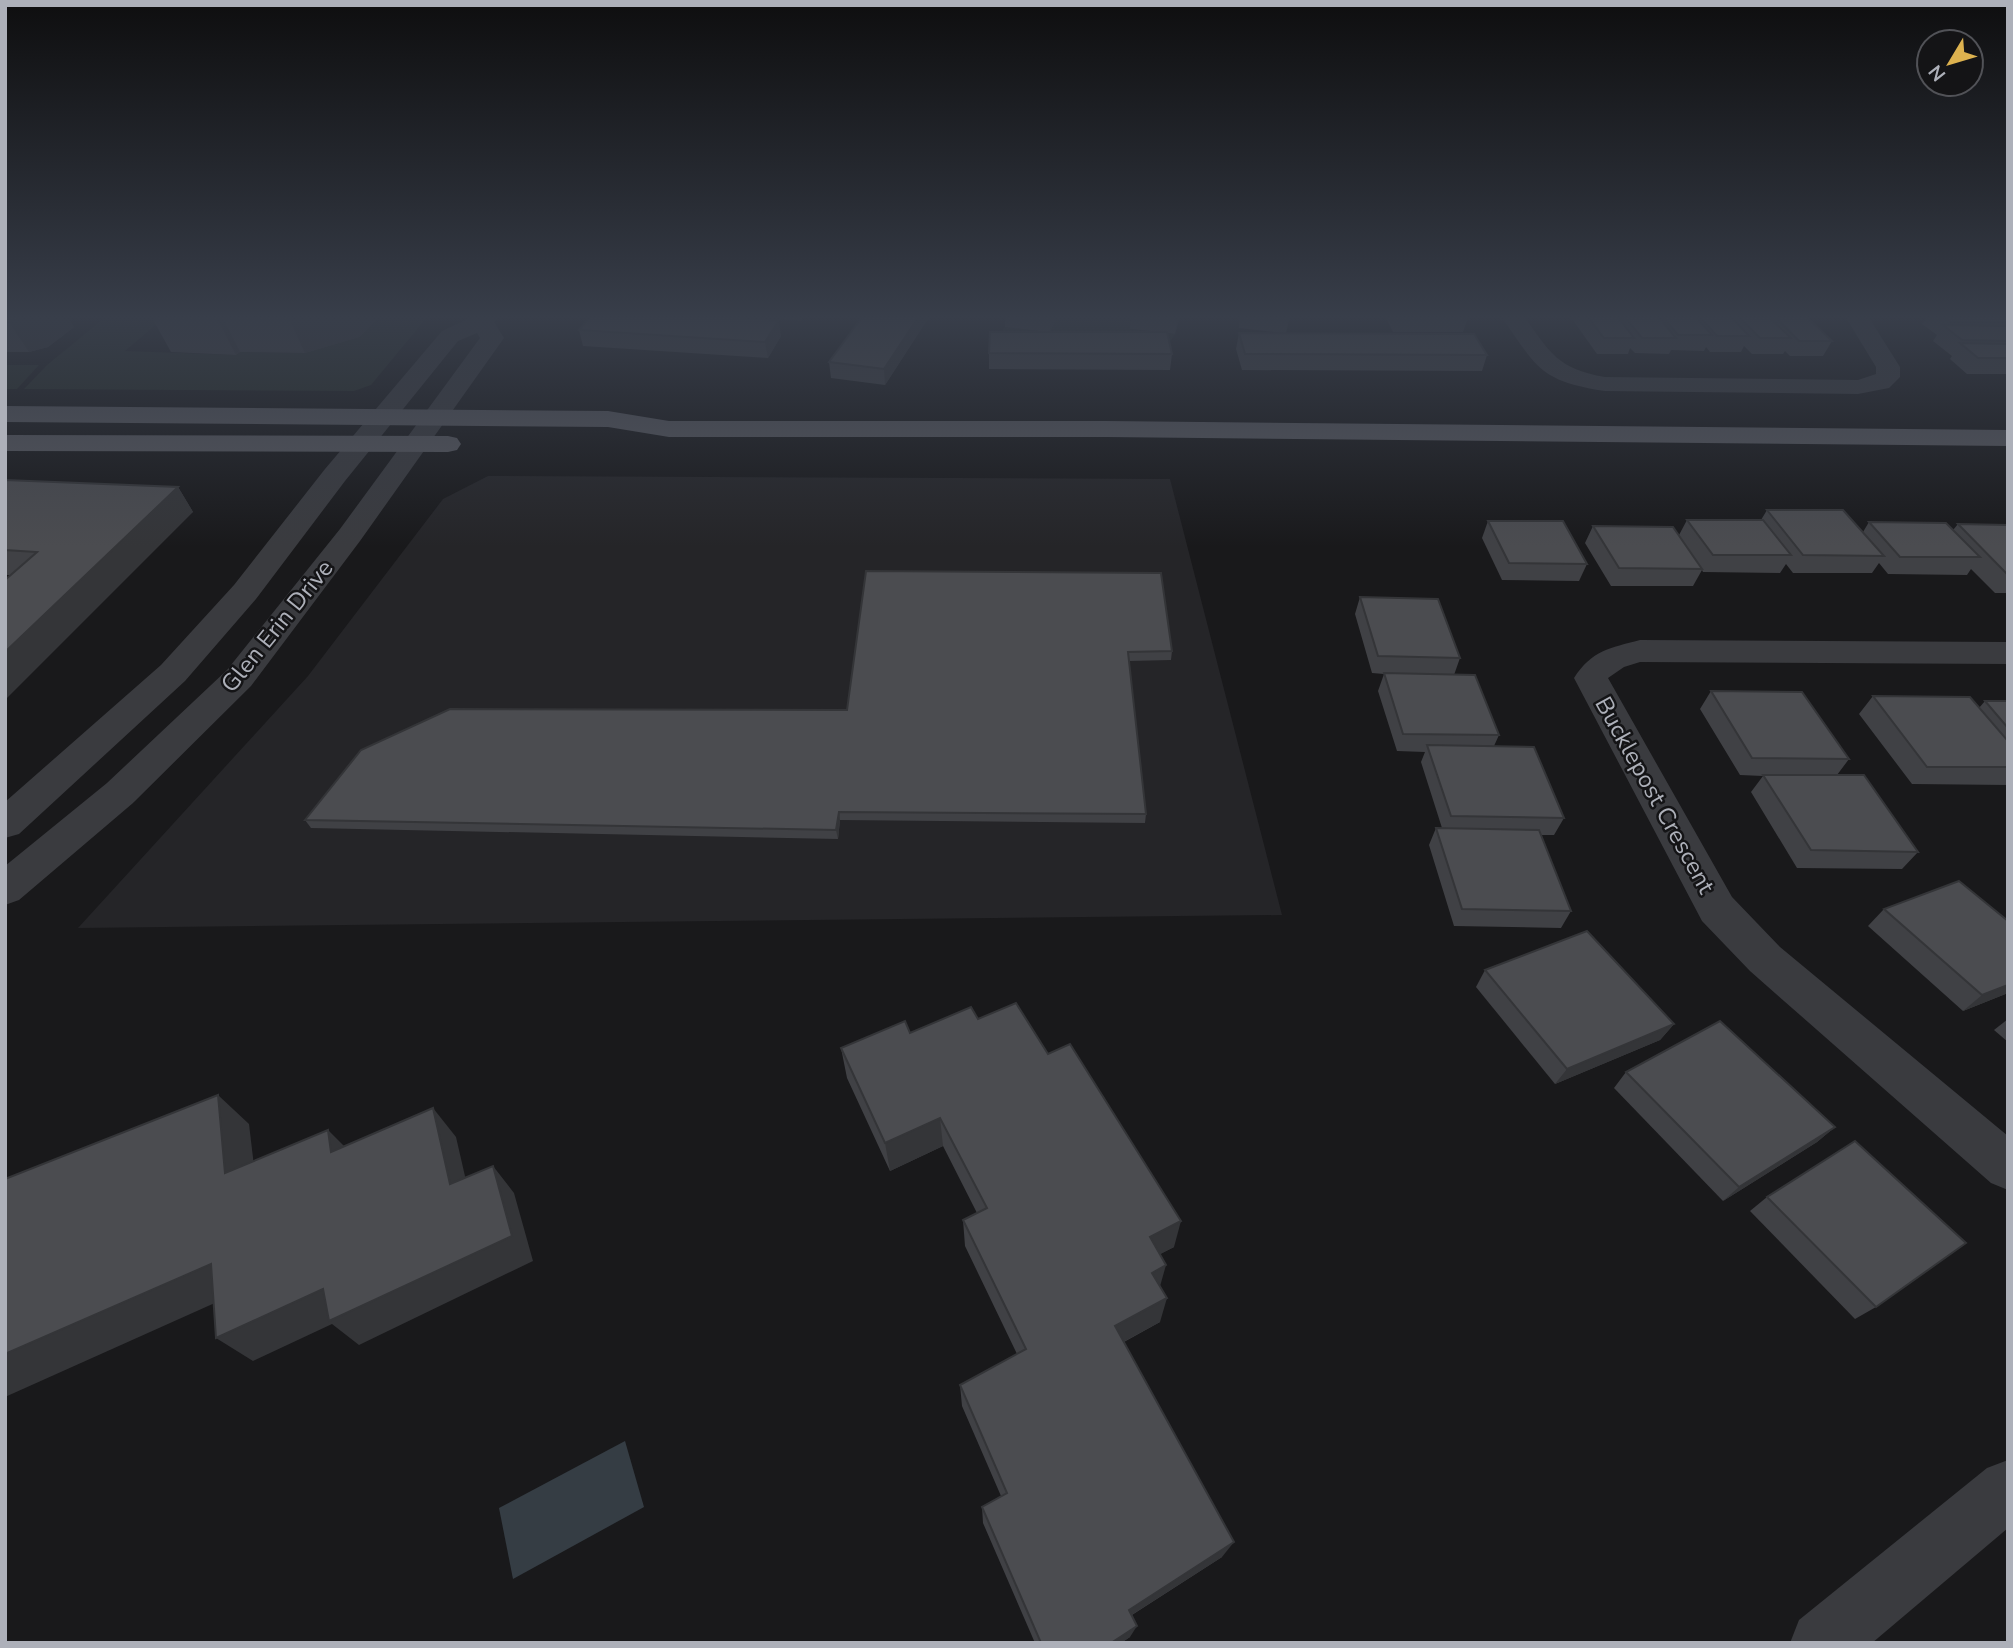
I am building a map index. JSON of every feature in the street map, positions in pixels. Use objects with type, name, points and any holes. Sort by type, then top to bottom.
[{"type":"main road","points":[[5,414],[608,419],[669,429],[1119,429],[2008,438]]},
{"type":"main road","points":[[597,445],[669,429]]},
{"type":"main road","points":[[5,443],[474,444]]},
{"type":"street","name":"Glen Erin Drive","points":[[5,824],[173,673],[245,593],[405,393]]},
{"type":"street","name":"Glen Erin Drive","points":[[5,888],[120,793],[239,678],[350,535],[453,393]]},
{"type":"street","name":"Bucklepost Crescent","points":[[2008,653],[1640,651],[1612,658],[1596,669],[1591,678],[1717,909],[1765,958],[2008,1167]]},
{"type":"street","points":[[1822,1643],[2008,1489]]},
{"type":"shaded area","points":[[488,476],[1170,479],[1282,915],[78,928],[308,676],[443,499]]},
{"type":"shaded area","points":[[625,1441],[644,1507],[513,1579],[499,1508]]},
{"type":"building","points":[[5,480],[178,487],[5,652],[5,580],[37,552],[5,550]]},
{"type":"building","points":[[1767,510],[1843,510],[1884,556],[1803,555]]},
{"type":"building","points":[[1687,520],[1763,520],[1791,555],[1713,555]]},
{"type":"building","points":[[1488,521],[1563,521],[1587,564],[1509,563]]},
{"type":"building","points":[[1869,522],[1946,523],[1980,557],[1900,557]]},
{"type":"building","points":[[1958,524],[2008,525],[2008,575]]},
{"type":"building","points":[[1593,526],[1673,527],[1702,569],[1619,568]]},
{"type":"building","points":[[866,571],[1161,573],[1172,651],[1128,652],[1146,814],[839,812],[836,830],[305,820],[361,750],[450,709],[847,710]]},
{"type":"building","points":[[1360,597],[1438,599],[1460,658],[1378,656]]},
{"type":"building","points":[[1384,673],[1475,675],[1499,735],[1403,734]]},
{"type":"building","points":[[1711,691],[1802,692],[1849,759],[1752,758]]},
{"type":"building","points":[[1873,696],[1970,697],[2008,741],[2008,767],[1927,767]]},
{"type":"building","points":[[1985,701],[2008,701],[2008,728]]},
{"type":"building","points":[[1427,745],[1534,747],[1564,818],[1451,816]]},
{"type":"building","points":[[1763,775],[1864,775],[1918,852],[1811,850]]},
{"type":"building","points":[[1436,828],[1539,830],[1571,911],[1462,909]]},
{"type":"building","points":[[1959,881],[2008,921],[2008,985],[1982,995],[1884,909]]},
{"type":"building","points":[[1587,931],[1674,1024],[1567,1069],[1485,970]]},
{"type":"building","points":[[1016,1003],[1048,1054],[1070,1044],[1181,1221],[1150,1237],[1166,1265],[1152,1273],[1167,1298],[1115,1326],[1234,1542],[1129,1610],[1137,1626],[1111,1643],[1041,1643],[982,1507],[1007,1493],[960,1385],[1026,1349],[963,1220],[987,1208],[940,1118],[885,1143],[841,1048],[905,1021],[910,1033],[971,1007],[978,1019]]},
{"type":"building","points":[[1720,1021],[1835,1127],[1739,1187],[1626,1072]]},
{"type":"building","points":[[218,1095],[225,1173],[328,1130],[331,1152],[433,1108],[450,1184],[493,1166],[512,1236],[329,1321],[323,1289],[216,1338],[211,1264],[5,1354],[5,1179]]},
{"type":"building","points":[[1855,1141],[1966,1243],[1876,1307],[1767,1197]]}]
